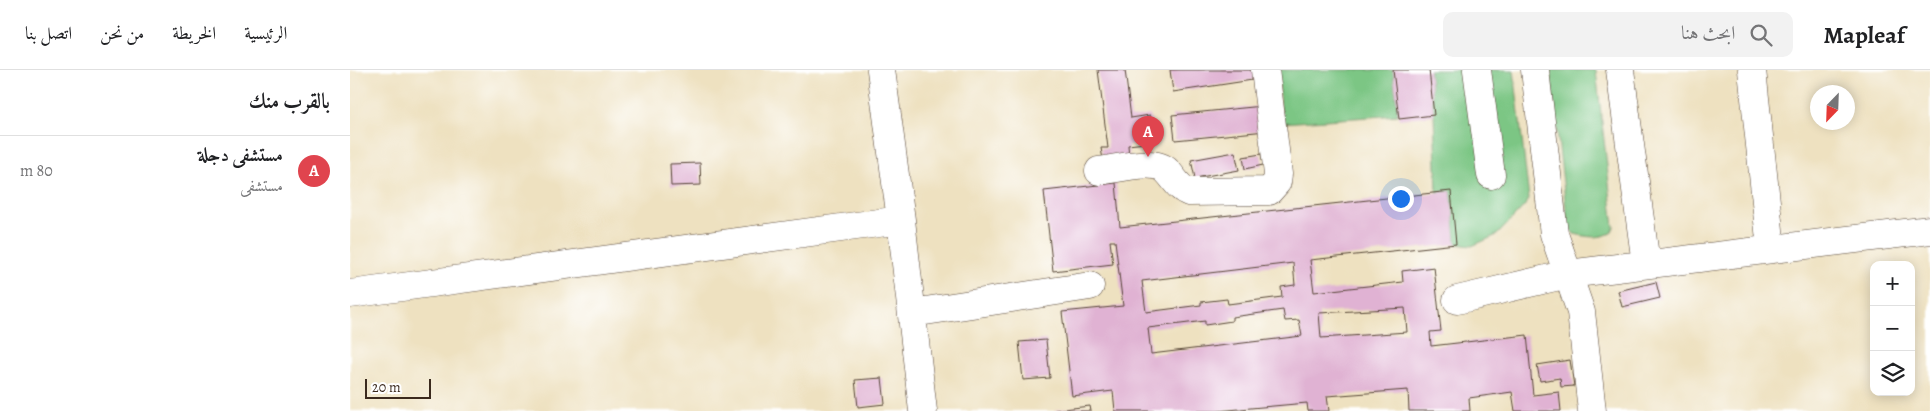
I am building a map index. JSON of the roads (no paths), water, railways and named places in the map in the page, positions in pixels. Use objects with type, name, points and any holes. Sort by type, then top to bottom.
[{"type":"street","points":[[881,70],[901,220],[923,411]]},
{"type":"street","points":[[1099,171],[1146,164],[1156,165],[1164,168],[1179,186],[1189,192],[1269,191],[1277,182],[1278,174],[1265,70]]},
{"type":"street","points":[[1477,70],[1491,175]]},
{"type":"street","points":[[1535,70],[1554,234],[1581,312],[1592,411]]},
{"type":"street","points":[[1620,70],[1646,264]]},
{"type":"street","points":[[1752,70],[1770,249]]},
{"type":"street","points":[[350,294],[901,220]]},
{"type":"street","points":[[1457,300],[1568,274],[1930,230]]},
{"type":"street","points":[[912,313],[1090,286]]},
{"type":"place","name":"مستشفى دجلة","points":[[1148,157]]}]
